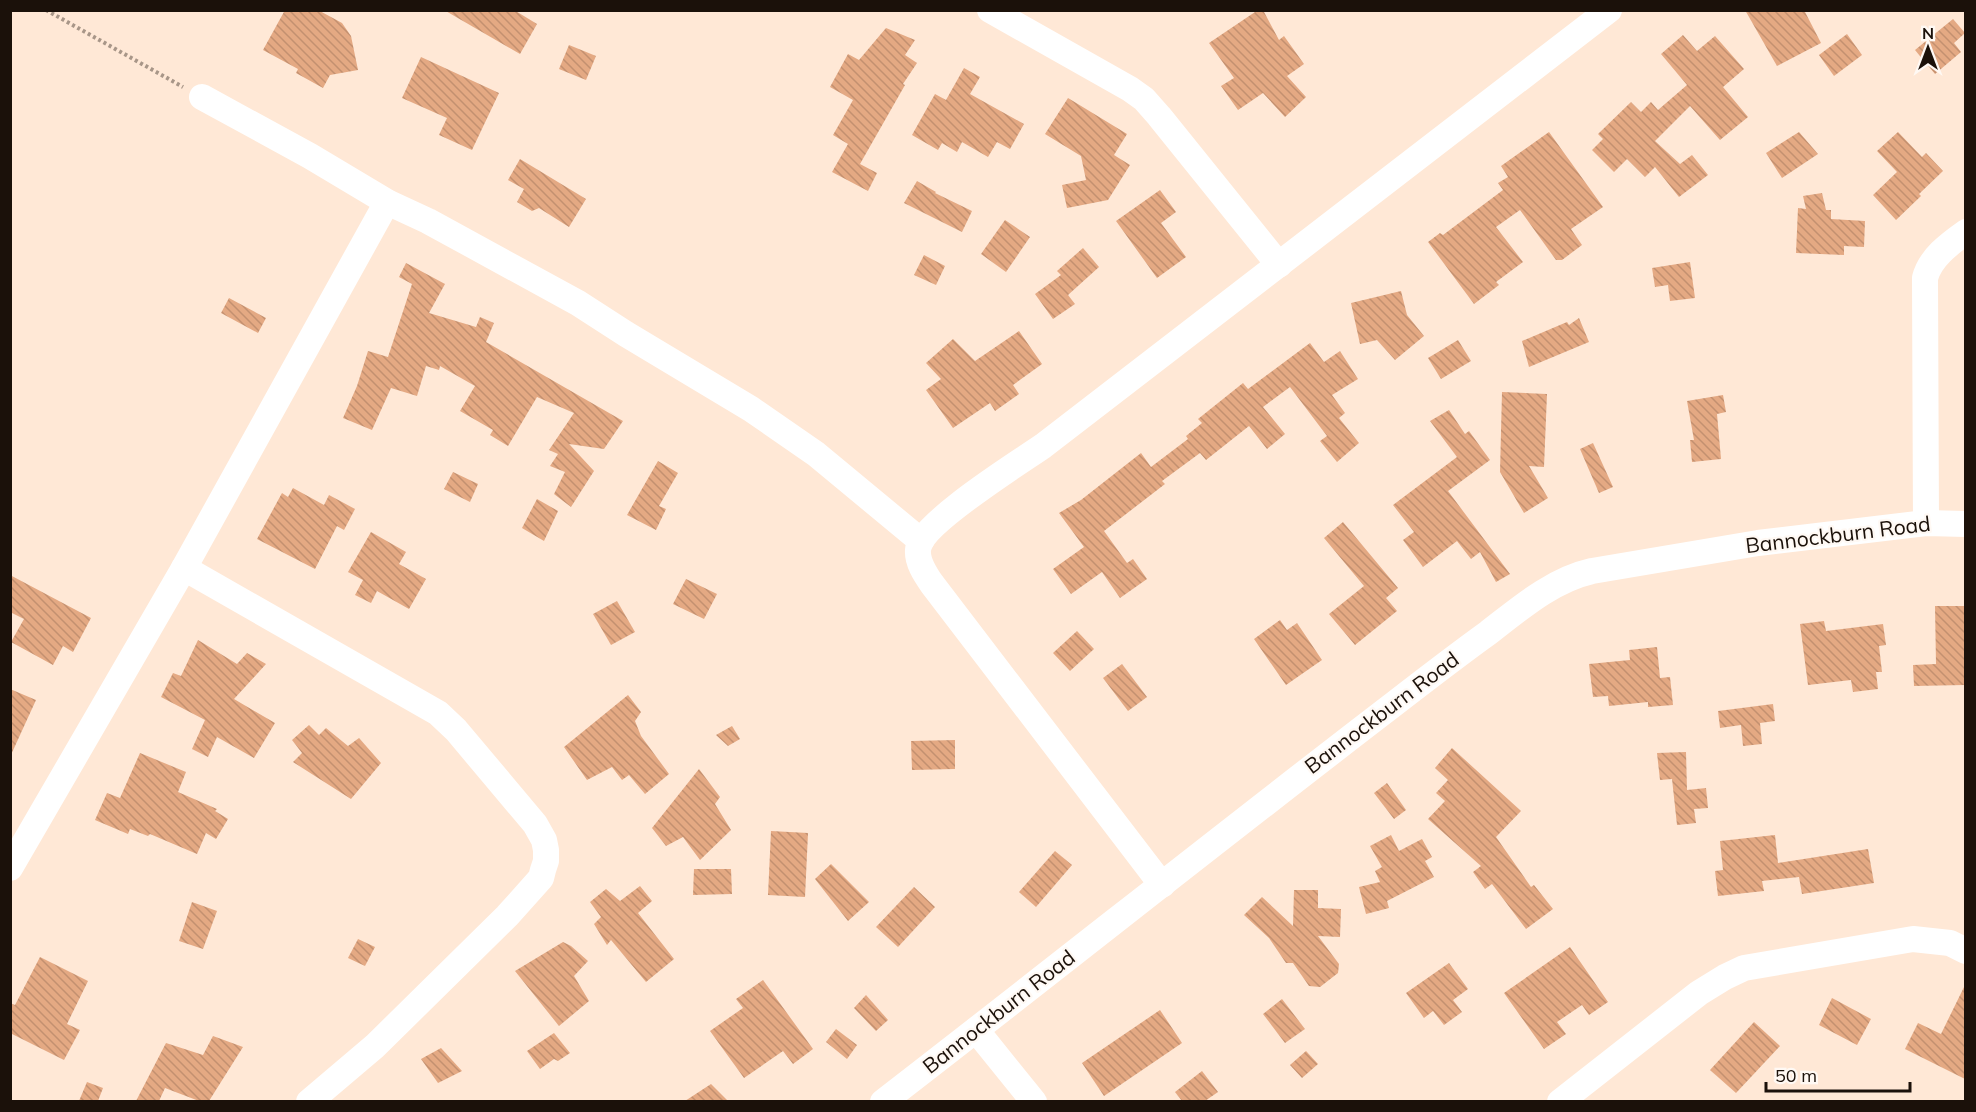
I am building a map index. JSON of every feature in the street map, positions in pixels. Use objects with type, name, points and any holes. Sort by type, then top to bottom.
[{"type":"street","points":[[990,10],[1103,73],[1144,99],[1280,265]]},
{"type":"street","points":[[1162,885],[932,584],[923,571],[920,560],[918,548],[921,541],[928,531],[973,494],[1043,446],[1609,10]]},
{"type":"street","points":[[202,97],[310,156],[387,202],[578,303],[751,409],[816,454],[921,541]]},
{"type":"street","points":[[10,868],[184,568],[387,202]]},
{"type":"street","points":[[1926,523],[1925,278],[1930,265],[1965,232]]},
{"type":"street","name":"Bannockburn Road","points":[[883,1101],[1249,815],[1519,609],[1566,579],[1592,570],[1758,543],[1926,523],[1965,524]]},
{"type":"street","points":[[184,568],[438,713],[456,730],[524,810],[544,840],[546,861],[541,878],[507,916],[375,1046],[309,1101]]},
{"type":"street","points":[[1560,1101],[1699,993],[1744,968],[1913,939],[1950,943],[1965,951]]},
{"type":"street","points":[[976,1030],[1034,1101]]},
{"type":"path","points":[[46,10],[202,97]]},
{"type":"building","points":[[285,10],[318,10],[342,23],[351,36],[358,70],[330,75],[323,88],[296,73],[298,69],[263,50]]},
{"type":"building","points":[[444,10],[514,10],[537,24],[520,54]]},
{"type":"building","points":[[1258,10],[1263,10],[1279,40],[1284,36],[1304,64],[1287,76],[1306,97],[1285,117],[1263,93],[1238,110],[1221,86],[1234,78],[1209,43]]},
{"type":"building","points":[[1745,10],[1804,10],[1821,43],[1777,66]]},
{"type":"building","points":[[1953,19],[1965,33],[1954,43],[1961,52],[1935,74],[1915,50]]},
{"type":"building","points":[[886,28],[915,40],[905,55],[917,63],[903,84],[905,85],[860,164],[877,173],[868,191],[832,172],[848,144],[833,135],[853,100],[830,87],[848,54],[859,60]]},
{"type":"building","points":[[1847,34],[1862,55],[1834,76],[1819,55]]},
{"type":"building","points":[[1683,35],[1697,51],[1715,36],[1744,69],[1723,87],[1748,117],[1720,140],[1690,106],[1655,141],[1680,164],[1692,155],[1708,175],[1679,197],[1655,167],[1645,177],[1627,159],[1614,172],[1592,150],[1603,139],[1598,134],[1631,102],[1641,112],[1651,102],[1658,110],[1687,85],[1661,54]]},
{"type":"building","points":[[569,45],[596,56],[586,80],[559,69]]},
{"type":"building","points":[[421,57],[499,93],[472,150],[439,135],[447,118],[402,98]]},
{"type":"building","points":[[964,68],[980,77],[970,94],[1024,124],[1010,149],[997,142],[988,157],[962,142],[957,152],[942,143],[938,150],[912,135],[935,94],[946,100]]},
{"type":"building","points":[[1068,98],[1127,134],[1114,155],[1130,165],[1108,200],[1067,208],[1062,185],[1086,180],[1081,156],[1045,134]]},
{"type":"building","points":[[1549,132],[1603,207],[1571,229],[1582,245],[1562,260],[1556,260],[1520,210],[1496,227],[1523,262],[1496,282],[1499,285],[1474,304],[1428,242],[1440,233],[1443,235],[1503,190],[1498,183],[1508,177],[1501,166]]},
{"type":"building","points":[[1799,132],[1818,154],[1782,178],[1766,153]]},
{"type":"building","points":[[1898,132],[1922,157],[1926,153],[1943,171],[1896,220],[1873,195],[1897,172],[1877,151]]},
{"type":"building","points":[[520,159],[586,199],[569,227],[539,208],[532,211],[517,202],[524,189],[508,180]]},
{"type":"building","points":[[917,181],[935,193],[972,211],[962,232],[904,203]]},
{"type":"building","points":[[1160,190],[1176,212],[1161,223],[1186,257],[1157,278],[1116,221]]},
{"type":"building","points":[[1822,193],[1826,210],[1831,210],[1831,219],[1865,221],[1864,247],[1844,246],[1844,255],[1796,253],[1798,208],[1806,209],[1803,196]]},
{"type":"building","points":[[1005,220],[1030,237],[1006,272],[981,254]]},
{"type":"building","points":[[1083,248],[1099,267],[1068,295],[1075,304],[1053,319],[1035,294],[1061,275],[1057,271]]},
{"type":"building","points":[[924,255],[945,266],[936,285],[914,275]]},
{"type":"building","points":[[1690,262],[1695,298],[1670,301],[1668,285],[1655,287],[1652,268]]},
{"type":"building","points":[[406,263],[445,284],[429,313],[476,327],[480,317],[494,323],[486,342],[623,421],[604,449],[569,444],[594,471],[571,507],[554,494],[565,472],[550,466],[558,454],[549,450],[574,413],[537,397],[508,446],[490,435],[493,430],[460,411],[475,386],[440,366],[439,370],[426,366],[417,396],[391,388],[372,430],[343,418],[357,386],[368,351],[388,357],[412,284],[399,277]]},
{"type":"building","points":[[1401,291],[1407,315],[1424,336],[1395,360],[1377,340],[1360,344],[1351,303]]},
{"type":"building","points":[[229,298],[266,318],[258,333],[221,313]]},
{"type":"building","points":[[1579,318],[1589,342],[1529,367],[1522,341],[1567,322],[1569,325]]},
{"type":"building","points":[[1019,331],[1042,364],[1013,385],[1019,394],[995,411],[990,403],[953,428],[926,390],[941,379],[926,363],[953,339],[975,361]]},
{"type":"building","points":[[1458,340],[1471,361],[1441,379],[1428,358]]},
{"type":"building","points":[[1310,343],[1324,362],[1340,351],[1358,379],[1332,395],[1345,413],[1339,418],[1359,443],[1337,462],[1320,441],[1327,436],[1290,387],[1263,407],[1285,434],[1267,449],[1249,426],[1206,460],[1200,453],[1162,481],[1165,484],[1104,531],[1127,563],[1133,559],[1147,579],[1120,598],[1102,572],[1071,594],[1053,569],[1084,547],[1059,513],[1081,500],[1141,453],[1151,467],[1188,439],[1186,436],[1202,423],[1198,419],[1243,383],[1248,389]]},
{"type":"building","points":[[1502,392],[1547,394],[1544,467],[1529,466],[1548,498],[1524,513],[1500,472]]},
{"type":"building","points":[[1723,395],[1726,412],[1717,414],[1721,459],[1692,462],[1690,440],[1694,440],[1687,401]]},
{"type":"building","points":[[1449,410],[1465,434],[1469,431],[1490,460],[1448,491],[1510,574],[1496,582],[1480,552],[1471,559],[1457,541],[1423,567],[1403,540],[1414,532],[1393,505],[1457,457],[1430,421]]},
{"type":"building","points":[[1593,443],[1613,487],[1599,493],[1580,449]]},
{"type":"building","points":[[658,461],[678,473],[659,506],[666,509],[656,530],[627,515]]},
{"type":"building","points":[[453,472],[478,484],[470,502],[444,489]]},
{"type":"building","points":[[293,488],[324,505],[329,495],[355,509],[344,530],[337,526],[315,569],[257,539],[282,493],[288,497]]},
{"type":"building","points":[[537,499],[558,511],[544,541],[522,528]]},
{"type":"building","points":[[1343,522],[1398,588],[1386,598],[1397,611],[1355,645],[1329,614],[1364,586],[1324,538]]},
{"type":"building","points":[[371,532],[406,552],[399,564],[426,579],[409,609],[377,591],[371,603],[355,595],[363,580],[348,572]]},
{"type":"building","points":[[10,575],[91,618],[73,652],[63,646],[53,665],[11,642],[24,619],[10,612]]},
{"type":"building","points":[[686,579],[717,594],[704,619],[673,604]]},
{"type":"building","points":[[617,601],[635,632],[611,645],[593,614]]},
{"type":"building","points":[[1935,606],[1965,606],[1965,685],[1914,686],[1913,665],[1936,664]]},
{"type":"building","points":[[1280,620],[1287,630],[1297,623],[1322,660],[1286,685],[1254,639]]},
{"type":"building","points":[[1824,621],[1826,631],[1883,624],[1886,645],[1879,646],[1882,672],[1876,672],[1878,689],[1853,692],[1851,680],[1808,685],[1800,624]]},
{"type":"building","points":[[1077,631],[1094,649],[1070,671],[1053,653]]},
{"type":"building","points":[[198,640],[237,664],[247,653],[266,664],[234,699],[275,723],[254,758],[217,737],[208,757],[192,749],[205,720],[161,697],[173,673],[181,676]]},
{"type":"building","points":[[1657,647],[1660,678],[1670,677],[1673,705],[1648,707],[1648,702],[1609,706],[1608,696],[1593,697],[1589,664],[1630,660],[1629,650]]},
{"type":"building","points":[[1122,664],[1147,697],[1128,711],[1103,678]]},
{"type":"building","points":[[10,689],[36,700],[10,757]]},
{"type":"building","points":[[628,695],[641,712],[635,721],[641,736],[669,774],[645,794],[629,775],[622,780],[612,767],[587,780],[564,747]]},
{"type":"building","points":[[1773,704],[1775,721],[1760,723],[1762,744],[1743,746],[1741,725],[1720,728],[1718,711]]},
{"type":"building","points":[[309,725],[319,735],[326,728],[348,746],[359,738],[381,763],[351,799],[293,762],[302,753],[292,740]]},
{"type":"building","points":[[732,726],[740,739],[728,746],[716,735]]},
{"type":"building","points":[[955,740],[955,769],[912,770],[911,741]]},
{"type":"building","points":[[1452,748],[1521,811],[1496,837],[1531,887],[1534,885],[1553,909],[1526,929],[1492,884],[1485,889],[1473,872],[1481,866],[1428,819],[1445,801],[1436,793],[1448,780],[1435,768]]},
{"type":"building","points":[[1686,752],[1687,790],[1706,788],[1708,808],[1694,809],[1696,823],[1677,825],[1672,779],[1660,780],[1657,753]]},
{"type":"building","points":[[140,753],[186,772],[178,792],[217,809],[215,811],[228,819],[216,839],[206,833],[197,854],[150,834],[148,836],[130,829],[128,834],[95,820],[107,793],[120,798]]},
{"type":"building","points":[[699,769],[720,797],[715,804],[731,830],[700,860],[683,837],[666,846],[652,828]]},
{"type":"building","points":[[1387,783],[1406,810],[1394,819],[1374,793]]},
{"type":"building","points":[[771,831],[808,833],[805,897],[768,895]]},
{"type":"building","points":[[1391,835],[1399,851],[1422,839],[1432,857],[1425,861],[1434,877],[1387,901],[1389,908],[1366,914],[1359,887],[1380,882],[1375,871],[1382,867],[1370,846]]},
{"type":"building","points":[[1775,835],[1778,863],[1868,849],[1874,883],[1802,894],[1799,877],[1762,881],[1764,891],[1718,896],[1715,871],[1723,870],[1720,841]]},
{"type":"building","points":[[1055,851],[1072,865],[1036,907],[1019,892]]},
{"type":"building","points":[[831,864],[869,902],[848,921],[815,879]]},
{"type":"building","points":[[694,869],[731,869],[732,894],[693,895]]},
{"type":"building","points":[[640,886],[652,901],[638,913],[674,959],[646,982],[611,940],[607,945],[594,924],[601,917],[590,902],[606,889],[620,901]]},
{"type":"building","points":[[914,887],[935,907],[898,947],[876,927]]},
{"type":"building","points":[[1294,890],[1318,890],[1318,908],[1341,909],[1340,937],[1318,936],[1339,964],[1338,973],[1320,987],[1309,986],[1293,963],[1286,963],[1269,938],[1244,915],[1262,897],[1293,926]]},
{"type":"building","points":[[192,902],[217,911],[203,949],[179,941]]},
{"type":"building","points":[[358,939],[375,947],[365,966],[348,958]]},
{"type":"building","points":[[563,942],[588,961],[574,976],[589,1001],[559,1026],[515,971]]},
{"type":"building","points":[[1570,947],[1608,1002],[1589,1015],[1582,1005],[1557,1022],[1566,1034],[1544,1049],[1504,993]]},
{"type":"building","points":[[40,957],[88,981],[67,1024],[80,1030],[64,1060],[10,1033],[10,1003],[15,1005]]},
{"type":"building","points":[[1449,963],[1468,989],[1453,1000],[1462,1012],[1444,1025],[1433,1011],[1424,1018],[1406,993]]},
{"type":"building","points":[[763,980],[813,1049],[793,1064],[783,1051],[744,1078],[710,1031],[743,1008],[736,999]]},
{"type":"building","points":[[1965,985],[1965,1079],[1905,1049],[1918,1023],[1941,1034]]},
{"type":"building","points":[[866,995],[888,1020],[876,1031],[854,1008]]},
{"type":"building","points":[[1832,998],[1871,1019],[1857,1045],[1819,1025]]},
{"type":"building","points":[[1282,999],[1305,1029],[1285,1043],[1263,1014]]},
{"type":"building","points":[[1160,1010],[1182,1043],[1104,1096],[1082,1063]]},
{"type":"building","points":[[1754,1022],[1780,1046],[1736,1093],[1710,1070]]},
{"type":"building","points":[[836,1029],[857,1045],[847,1059],[826,1042]]},
{"type":"building","points":[[554,1033],[570,1053],[558,1061],[554,1059],[540,1069],[527,1051]]},
{"type":"building","points":[[213,1036],[243,1047],[209,1101],[199,1101],[165,1088],[159,1101],[136,1101],[166,1043],[203,1055]]},
{"type":"building","points":[[441,1048],[462,1071],[438,1083],[421,1059]]},
{"type":"building","points":[[1306,1051],[1318,1064],[1302,1078],[1290,1065]]},
{"type":"building","points":[[1202,1071],[1218,1092],[1205,1101],[1182,1101],[1175,1092]]},
{"type":"building","points":[[87,1082],[103,1088],[98,1101],[79,1101]]},
{"type":"building","points":[[711,1084],[728,1101],[685,1101]]}]
